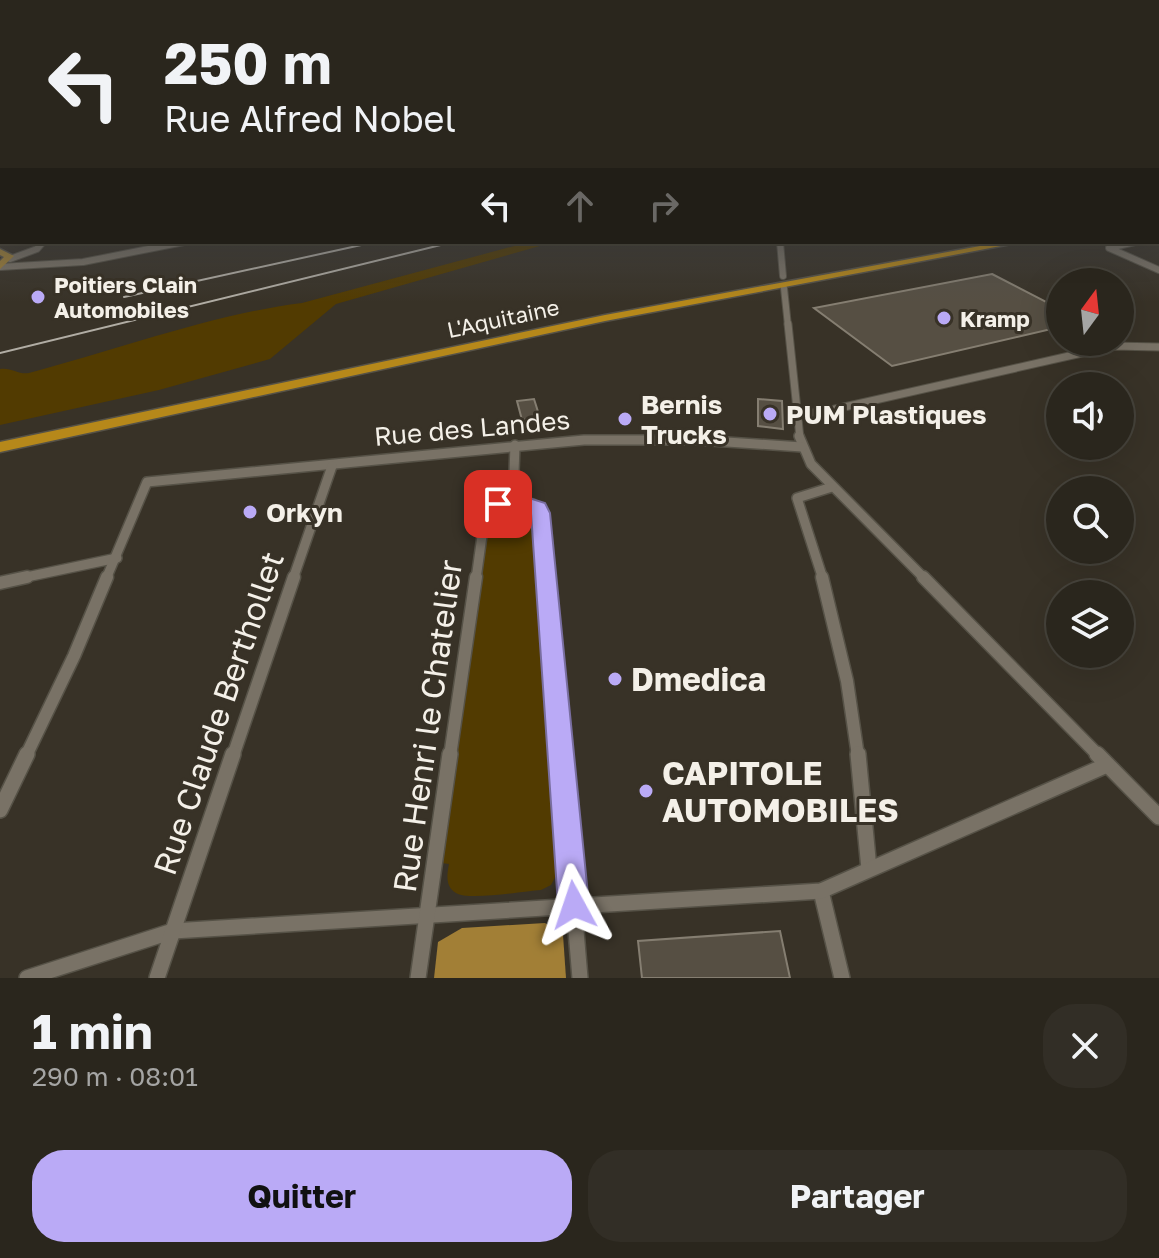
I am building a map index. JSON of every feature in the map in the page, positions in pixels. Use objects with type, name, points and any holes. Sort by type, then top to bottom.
[{"type":"highway","name":"L'Aquitaine","points":[[0,439],[510,331],[979,244]]},
{"type":"highway","name":"L'Aquitaine","points":[[0,447],[576,324],[1006,244]]},
{"type":"street","points":[[5,254],[30,251],[40,244]]},
{"type":"street","points":[[5,254],[29,265],[83,262],[174,244]]},
{"type":"street","points":[[780,244],[783,276]]},
{"type":"street","points":[[1126,244],[1109,248],[1159,270]]},
{"type":"street","points":[[784,288],[802,447],[832,487],[1159,817]]},
{"type":"street","points":[[796,413],[822,412],[1113,346],[1159,347]]},
{"type":"street","name":"Rue des Landes","points":[[117,558],[147,482],[313,465],[332,466],[353,461],[515,445],[639,438],[802,447]]},
{"type":"street","points":[[515,445],[513,500],[533,504],[541,513],[580,978]]},
{"type":"street","name":"Rue Claude Berthollet","points":[[157,978],[332,466]]},
{"type":"street","points":[[832,487],[797,498],[823,569],[845,662],[860,748],[869,869]]},
{"type":"street","name":"Rue Henri le Chatelier","points":[[418,978],[485,514],[491,506],[513,500]]},
{"type":"street","points":[[0,583],[117,558]]},
{"type":"street","points":[[0,810],[46,717],[117,558]]},
{"type":"street","points":[[27,978],[173,931],[821,891],[1107,765]]},
{"type":"street","points":[[821,891],[842,978]]},
{"type":"shaded area","points":[[522,244],[547,244],[336,304],[270,359],[159,390],[0,425],[0,369],[29,373],[234,315],[302,303]]},
{"type":"shaded area","points":[[524,505],[535,513],[559,870],[551,885],[541,890],[463,895],[456,893],[448,884],[449,864],[442,863],[488,516],[497,507]]},
{"type":"shaded area","points":[[545,923],[563,935],[566,978],[434,978],[438,942],[462,928]]},
{"type":"building","name":"Kramp","points":[[992,274],[1046,302],[1046,330],[892,366],[814,308]]},
{"type":"building","points":[[534,399],[540,418],[522,420],[517,401]]},
{"type":"building","name":"PUM Plastiques","points":[[758,399],[782,401],[783,429],[758,426]]},
{"type":"building","points":[[780,931],[790,978],[642,978],[638,941]]},
{"type":"railway","points":[[124,297],[366,244]]},
{"type":"railway","points":[[0,353],[445,244]]},
{"type":"place","name":"Poitiers Clain Automobiles","points":[[38,297]]},
{"type":"place","name":"Kramp","points":[[944,318]]},
{"type":"place","name":"PUM Plastiques","points":[[770,414]]},
{"type":"place","name":"Bernis Trucks","points":[[625,419]]},
{"type":"place","name":"Orkyn","points":[[250,512]]},
{"type":"place","name":"Dmedica","points":[[615,679]]},
{"type":"place","name":"CAPITOLE AUTOMOBILES","points":[[646,791]]},
{"type":"route","points":[[498,504],[513,500],[527,502],[538,507],[541,513],[574,905]]}]
